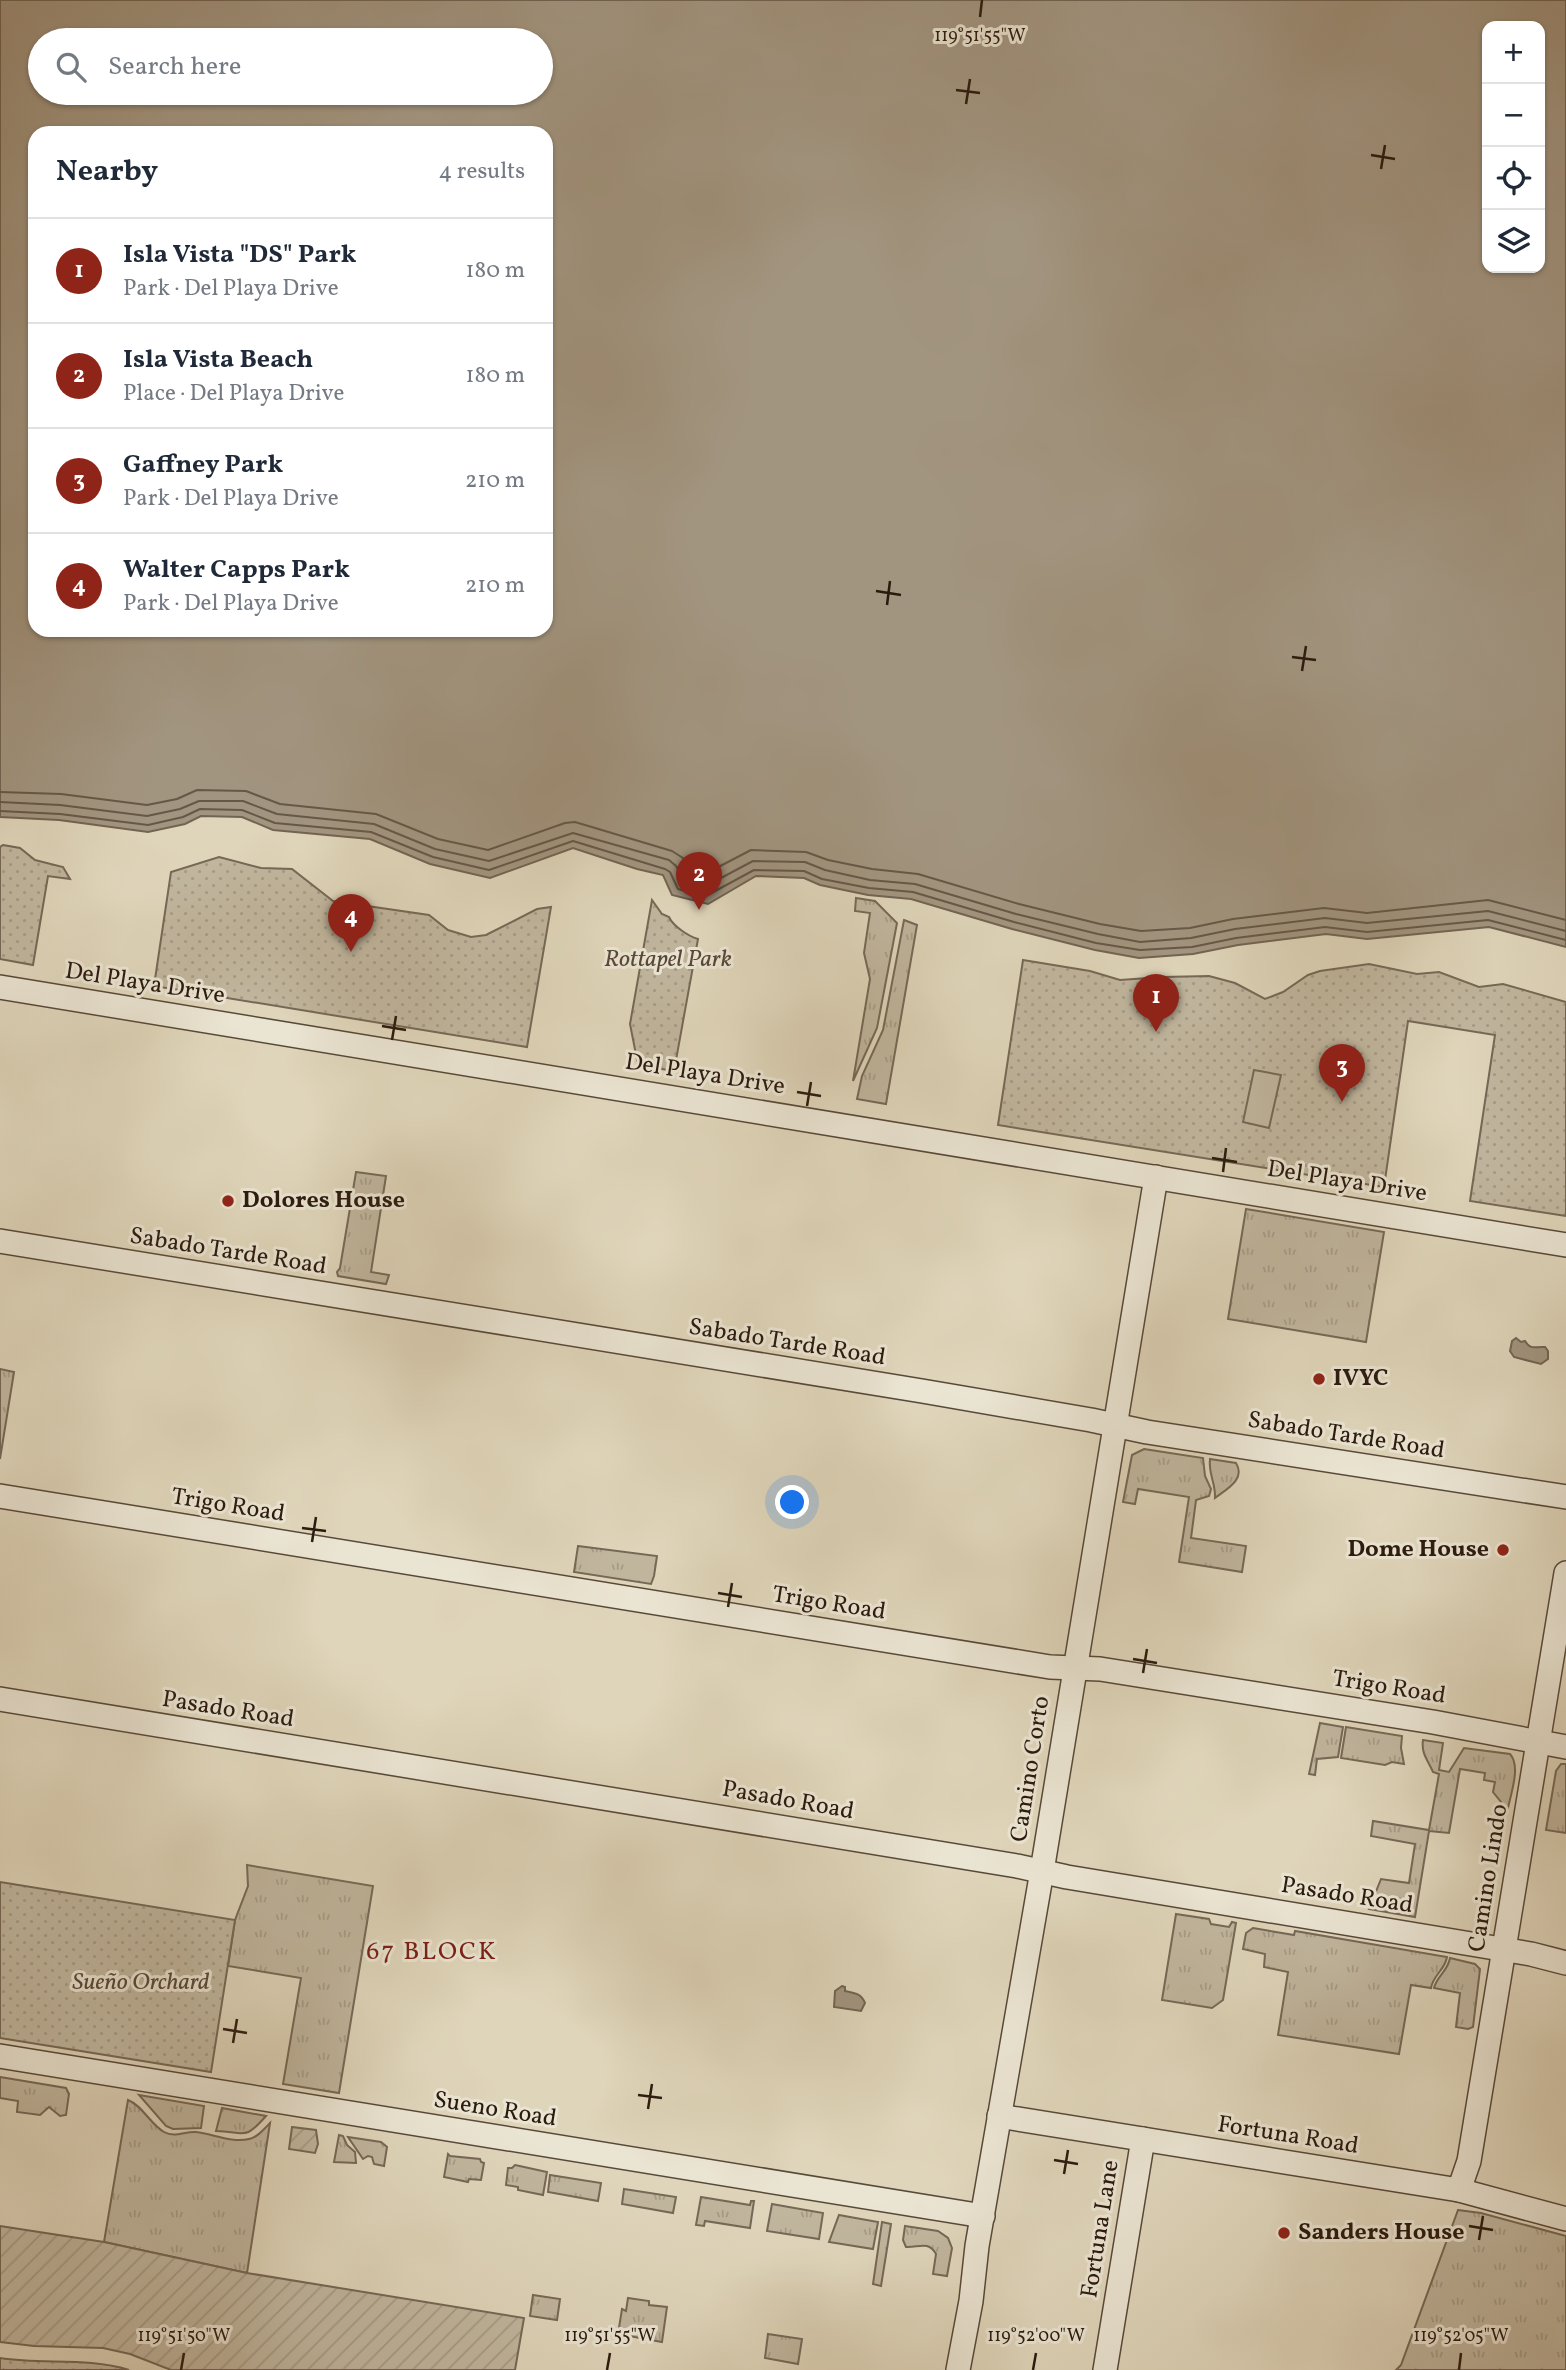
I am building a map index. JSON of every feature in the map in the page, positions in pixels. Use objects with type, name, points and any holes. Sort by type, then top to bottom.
[{"type":"street","name":"Del Playa Drive","points":[[0,990],[1566,1245]]},
{"type":"street","name":"Camino Corto","points":[[958,2370],[1156,1177]]},
{"type":"street","name":"Sabado Tarde Road","points":[[0,1241],[913,1390],[1166,1435],[1566,1497]]},
{"type":"street","name":"Trigo Road","points":[[0,1496],[1049,1667],[1113,1671],[1566,1747]]},
{"type":"street","name":"Camino Lindo","points":[[1460,2190],[1469,2161],[1566,1573]]},
{"type":"street","name":"Pasado Road","points":[[0,1699],[631,1801],[1504,1949],[1566,1963]]},
{"type":"street","name":"Sueno Road","points":[[0,2056],[983,2216]]},
{"type":"street","name":"Fortuna Road","points":[[999,2116],[1460,2190],[1566,2219]]},
{"type":"street","name":"Fortuna Lane","points":[[1105,2370],[1143,2139]]},
{"type":"green space","points":[[3,845],[20,848],[35,860],[63,867],[70,879],[48,876],[33,965],[0,959],[0,847]]},
{"type":"green space","points":[[219,857],[261,868],[292,869],[333,901],[429,915],[448,930],[471,937],[486,935],[537,909],[551,907],[527,1047],[154,986],[171,872]]},
{"type":"green space","points":[[856,898],[875,901],[897,923],[877,1028],[853,1081],[870,979],[864,953],[870,913],[855,911]]},
{"type":"green space","name":"Rottapel Park","points":[[652,900],[662,914],[669,917],[677,927],[698,939],[674,1071],[638,1065],[630,1024]]},
{"type":"green space","points":[[904,920],[917,925],[886,1104],[857,1099],[862,1076],[883,1030]]},
{"type":"green space","points":[[1023,960],[1090,971],[1120,980],[1209,976],[1235,983],[1265,999],[1283,992],[1308,975],[1369,964],[1417,974],[1439,972],[1479,987],[1503,984],[1566,1002],[1566,1216],[1470,1201],[1495,1035],[1408,1021],[1384,1187],[998,1125]]},
{"type":"green space","points":[[1254,1070],[1281,1075],[1269,1128],[1243,1122]]},
{"type":"green space","points":[[356,1172],[386,1176],[371,1272],[389,1275],[386,1284],[338,1276]]},
{"type":"green space","points":[[1246,1209],[1384,1232],[1366,1342],[1228,1319]]},
{"type":"green space","points":[[0,1369],[14,1372],[0,1459]]},
{"type":"green space","points":[[1144,1449],[1203,1458],[1205,1476],[1211,1489],[1209,1496],[1196,1500],[1191,1538],[1246,1546],[1242,1572],[1179,1562],[1189,1497],[1138,1489],[1135,1504],[1123,1502],[1132,1455]]},
{"type":"green space","points":[[1210,1459],[1236,1463],[1239,1474],[1230,1487],[1215,1498],[1210,1469]]},
{"type":"green space","points":[[578,1546],[657,1556],[651,1584],[574,1572]]},
{"type":"green space","points":[[1320,1723],[1343,1727],[1338,1757],[1317,1759],[1315,1775],[1309,1774]]},
{"type":"green space","points":[[1346,1727],[1402,1736],[1404,1764],[1392,1762],[1385,1765],[1341,1758]]},
{"type":"green space","points":[[1423,1740],[1443,1743],[1439,1770],[1449,1772],[1464,1748],[1510,1754],[1515,1772],[1508,1808],[1500,1807],[1501,1802],[1493,1792],[1495,1782],[1484,1780],[1485,1773],[1460,1769],[1449,1833],[1429,1831],[1415,1917],[1369,1909],[1381,1879],[1409,1883],[1415,1844],[1371,1836],[1373,1821],[1429,1830],[1439,1774],[1433,1772],[1425,1757]]},
{"type":"green space","points":[[1561,1764],[1566,1764],[1566,1833],[1546,1830],[1556,1771]]},
{"type":"green space","points":[[247,1865],[373,1886],[339,2093],[283,2084],[301,1978],[228,1966],[235,1920],[248,1886]]},
{"type":"green space","name":"Sueño Orchard","points":[[0,1882],[235,1920],[211,2072],[0,2038]]},
{"type":"green space","points":[[1176,1914],[1209,1919],[1211,1924],[1229,1927],[1232,1922],[1236,1923],[1223,2000],[1212,2008],[1162,2000]]},
{"type":"green space","points":[[1253,1928],[1294,1935],[1295,1931],[1447,1957],[1431,1988],[1411,1985],[1399,2054],[1278,2035],[1288,1972],[1264,1967],[1265,1954],[1243,1949],[1246,1933]]},
{"type":"green space","points":[[1450,1958],[1475,1964],[1480,1969],[1473,2027],[1468,2029],[1456,2027],[1460,1993],[1434,1988]]},
{"type":"green space","points":[[0,2077],[66,2088],[69,2094],[66,2115],[60,2116],[49,2107],[40,2115],[17,2112],[18,2101],[0,2098]]},
{"type":"green space","points":[[139,2095],[204,2106],[201,2128],[173,2129],[166,2126]]},
{"type":"green space","points":[[128,2100],[138,2106],[159,2129],[172,2134],[196,2132],[243,2140],[255,2137],[270,2123],[247,2273],[104,2242]]},
{"type":"green space","points":[[222,2108],[266,2116],[248,2132],[216,2131]]},
{"type":"green space","points":[[292,2127],[316,2130],[318,2144],[315,2153],[289,2149]]},
{"type":"green space","points":[[339,2135],[343,2136],[347,2145],[355,2152],[356,2163],[334,2162]]},
{"type":"green space","points":[[348,2137],[381,2142],[387,2147],[384,2166],[374,2164],[372,2157],[363,2159]]},
{"type":"green space","points":[[448,2154],[480,2159],[484,2163],[481,2180],[469,2179],[468,2182],[444,2177]]},
{"type":"green space","points":[[515,2165],[547,2172],[543,2195],[506,2185],[508,2168]]},
{"type":"green space","points":[[550,2175],[601,2183],[598,2201],[548,2192]]},
{"type":"green space","points":[[624,2189],[676,2197],[673,2213],[622,2204]]},
{"type":"green space","points":[[701,2197],[750,2205],[751,2201],[754,2201],[750,2228],[705,2221],[704,2226],[696,2225]]},
{"type":"green space","points":[[772,2204],[823,2213],[819,2239],[767,2231]]},
{"type":"green space","points":[[1458,2210],[1481,2213],[1566,2236],[1566,2370],[1396,2370],[1401,2365]]},
{"type":"green space","points":[[839,2215],[878,2222],[873,2249],[829,2242]]},
{"type":"green space","points":[[882,2222],[891,2224],[881,2286],[873,2284]]},
{"type":"green space","points":[[0,2226],[104,2242],[247,2273],[524,2318],[515,2370],[171,2370],[130,2354],[103,2348],[0,2342]]},
{"type":"green space","points":[[905,2226],[938,2231],[948,2238],[952,2248],[947,2276],[933,2274],[936,2254],[930,2247],[906,2247],[903,2240]]},
{"type":"green space","points":[[533,2295],[560,2299],[557,2320],[530,2316]]},
{"type":"green space","points":[[628,2298],[667,2307],[662,2342],[618,2334],[622,2309],[626,2311]]},
{"type":"green space","points":[[768,2334],[802,2339],[798,2364],[765,2358]]},
{"type":"green space","points":[[0,2358],[81,2362],[129,2370],[0,2370]]},
{"type":"water","points":[[0,0],[1566,0],[1566,947],[1489,927],[1367,939],[1326,934],[1238,945],[1193,954],[1139,958],[1012,929],[911,899],[868,895],[820,885],[804,878],[756,876],[708,904],[672,895],[663,875],[573,848],[490,878],[430,864],[370,839],[273,830],[242,817],[201,816],[185,824],[148,832],[59,820],[0,817]]},
{"type":"water","points":[[1516,1338],[1532,1347],[1545,1347],[1548,1359],[1541,1364],[1514,1357],[1510,1351],[1512,1341]]},
{"type":"water","points":[[842,1986],[845,1991],[861,1997],[865,2003],[861,2011],[834,2007],[835,1991]]},
{"type":"place","name":"Isla Vista Beach","points":[[699,910]]},
{"type":"place","name":"Walter Capps Park","points":[[351,952]]},
{"type":"place","name":"Isla Vista \"DS\" Park","points":[[1156,1032]]},
{"type":"place","name":"Gaffney Park","points":[[1342,1102]]},
{"type":"place","name":"Dolores House","points":[[228,1201]]},
{"type":"place","name":"IVYC","points":[[1319,1379]]},
{"type":"place","name":"Dome House","points":[[1503,1550]]},
{"type":"place","name":"Sanders House","points":[[1284,2233]]},
{"type":"district","name":"67 BLOCK","points":[[432,1952]]}]
